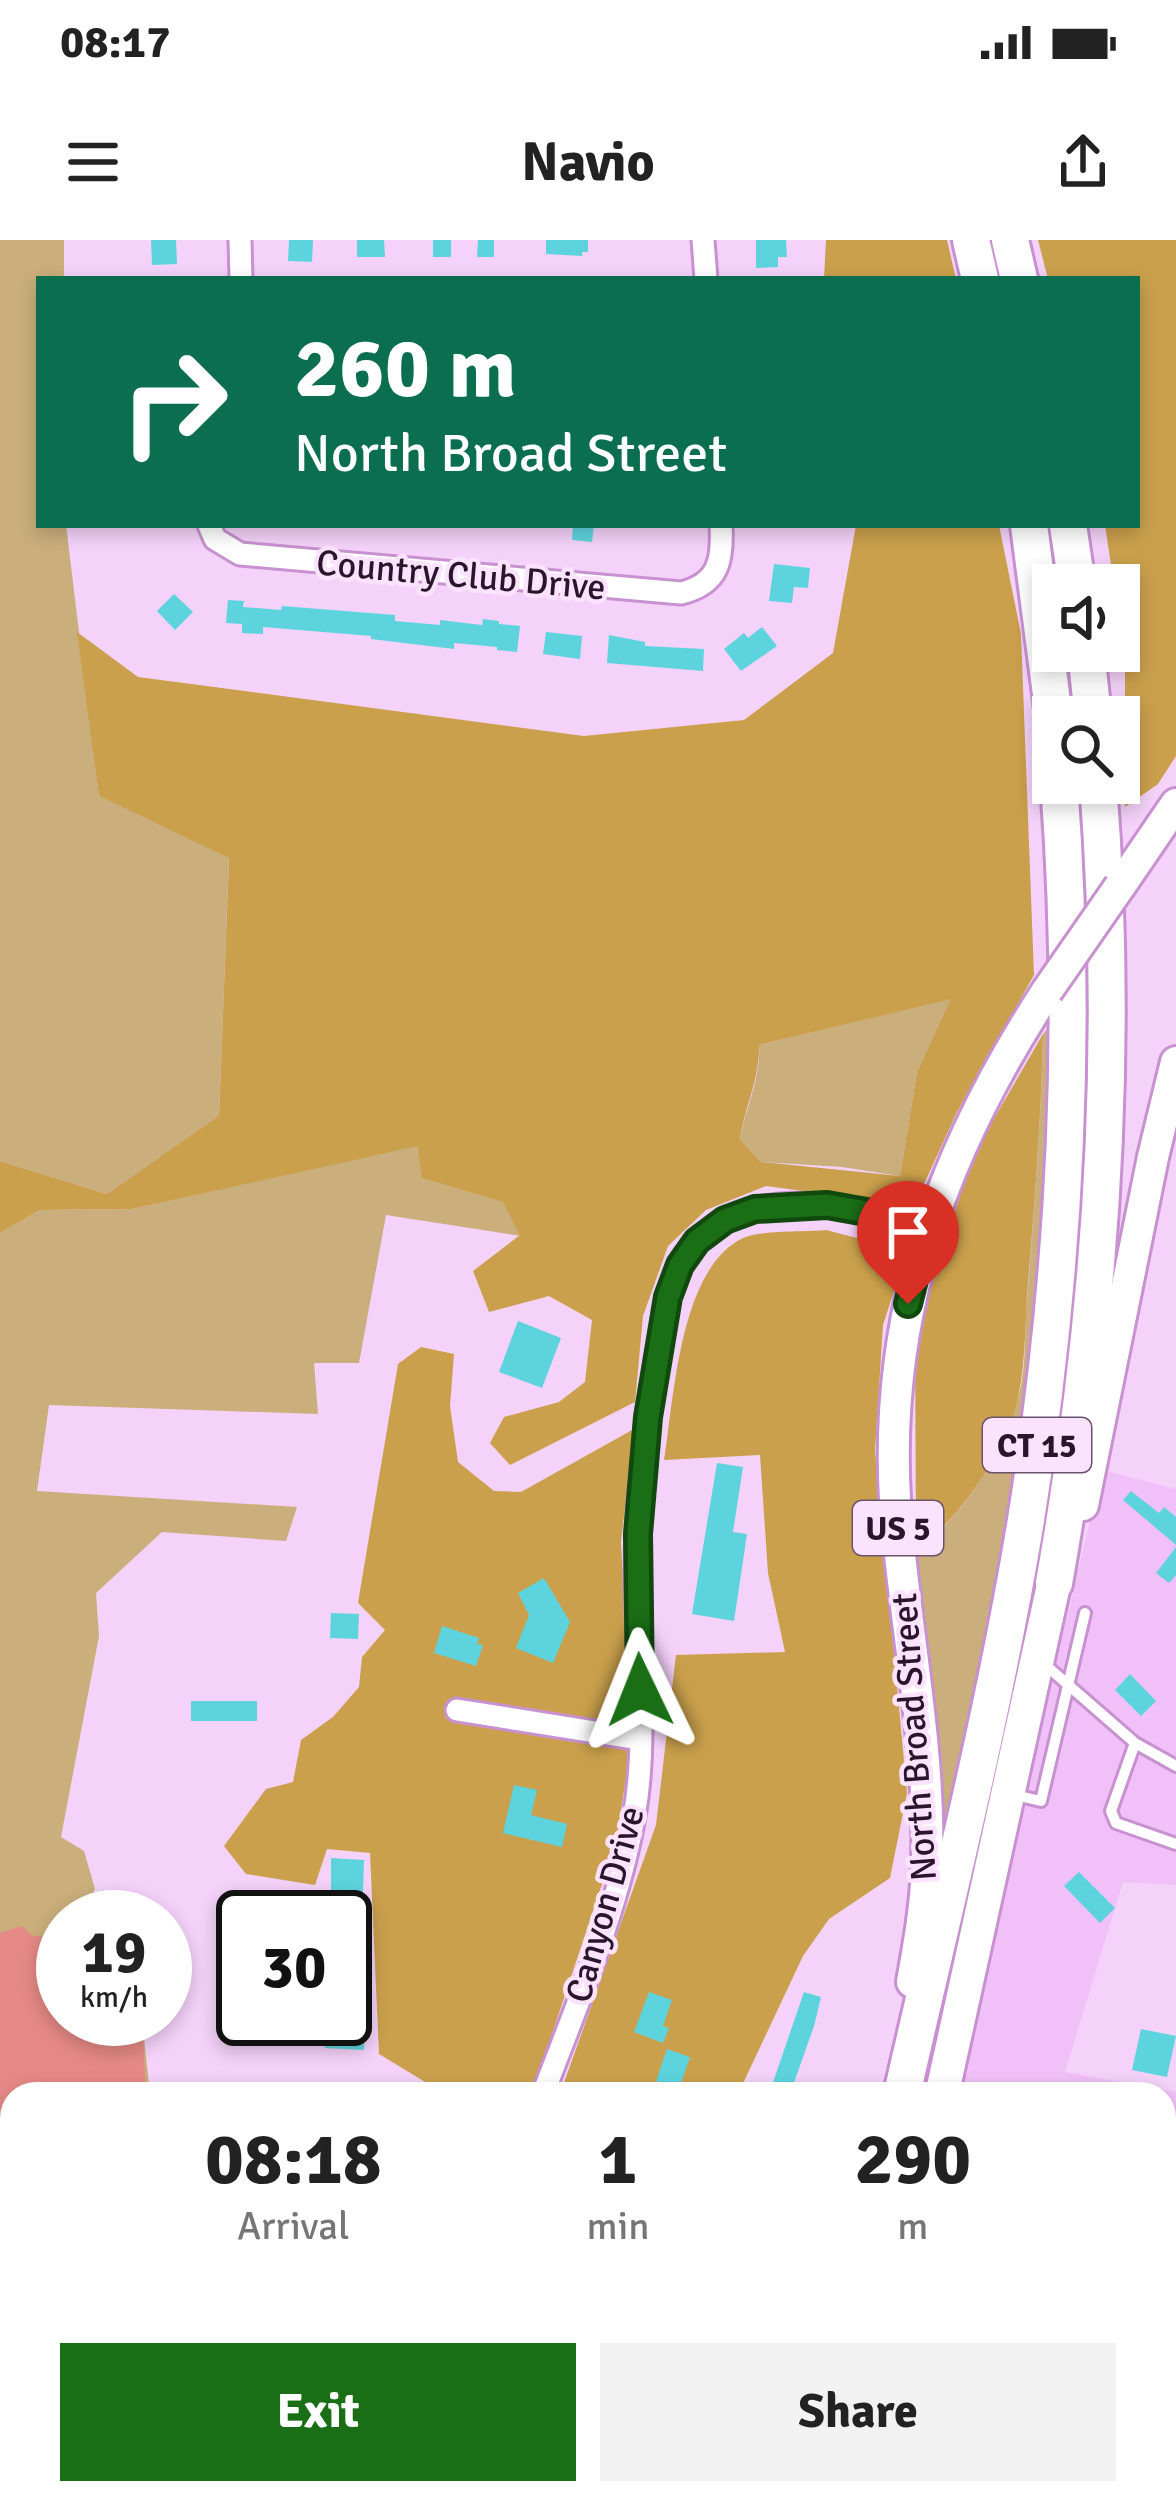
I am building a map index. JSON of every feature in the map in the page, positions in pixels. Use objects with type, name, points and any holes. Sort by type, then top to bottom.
[{"type":"highway","points":[[971,240],[979,276]]},
{"type":"highway","points":[[1010,240],[1018,276]]},
{"type":"highway","points":[[1029,528],[1051,696]]},
{"type":"highway","points":[[1068,528],[1074,564]]},
{"type":"highway","name":"CT 15","points":[[905,2082],[1001,1648],[1045,1382],[1067,1079],[1060,804]]},
{"type":"highway","name":"CT 15","points":[[1054,1583],[1085,1370],[1101,1187],[1106,957],[1099,804]]},
{"type":"highway","name":"North Broad Street","points":[[945,2082],[1054,1583]]},
{"type":"main road","name":"North Broad Street","points":[[902,2082],[902,2034],[922,1923],[927,1842],[897,1520],[894,1443],[903,1333],[928,1223],[986,1092],[1047,991],[1176,804]]},
{"type":"main road","name":"North Broad Street","points":[[1054,1583],[1079,1521],[1176,1062]]},
{"type":"street","points":[[241,240],[241,276]]},
{"type":"street","points":[[704,240],[706,276]]},
{"type":"street","name":"Country Club Drive","points":[[212,532],[240,554],[681,593],[709,582],[723,554],[721,528]]},
{"type":"street","name":"Canyon Drive","points":[[547,2082],[634,1817],[639,1739],[638,1534],[657,1363],[668,1297],[680,1265],[697,1241],[725,1220],[755,1209],[827,1205],[928,1223]]},
{"type":"street","points":[[457,1710],[639,1739]]},
{"type":"lane","points":[[1009,1793],[1040,1801],[1085,1613]]},
{"type":"lane","points":[[1040,1660],[1135,1743],[1176,1766]]},
{"type":"lane","points":[[1135,1743],[1111,1811],[1116,1822],[1176,1844]]},
{"type":"shaded area","points":[[0,240],[64,240],[64,276],[36,276],[36,528],[66,528],[99,796],[229,857],[219,1117],[107,1194],[0,1161]]},
{"type":"shaded area","points":[[826,240],[947,240],[955,276],[824,276]]},
{"type":"shaded area","points":[[1038,240],[1176,240],[1176,756],[1158,784],[1140,797],[1140,696],[1125,696],[1125,672],[1140,672],[1140,564],[1111,564],[1105,528],[1140,528],[1140,276],[1047,276]]},
{"type":"shaded area","points":[[855,528],[1000,528],[1021,634],[1034,975],[957,1112],[914,1206],[766,1186],[706,1210],[668,1246],[643,1316],[635,1402],[510,1465],[490,1443],[504,1417],[559,1402],[585,1382],[592,1320],[549,1296],[489,1312],[473,1271],[520,1235],[503,1202],[421,1178],[418,1146],[132,1209],[40,1210],[0,1233],[0,1161],[107,1194],[219,1116],[229,858],[99,796],[77,632],[138,677],[584,736],[744,720],[833,653]],"holes":[[[951,999],[917,1072],[900,1176],[761,1162],[740,1139],[759,1045]]]},
{"type":"shaded area","points":[[952,998],[917,1072],[900,1176],[761,1162],[740,1139],[759,1045]]},
{"type":"shaded area","points":[[1052,1024],[1043,1271],[1024,1437],[1003,1567],[962,1761],[947,1825],[935,1827],[916,1534],[929,1539],[971,1495],[1017,1402],[1024,1365],[1043,1034]]},
{"type":"shaded area","points":[[1043,1034],[1019,1393],[1007,1432],[985,1473],[958,1511],[929,1539],[916,1534],[915,1338],[973,1155]]},
{"type":"shaded area","points":[[419,1145],[421,1178],[504,1202],[521,1236],[386,1215],[359,1363],[314,1363],[318,1414],[49,1405],[37,1491],[297,1507],[286,1541],[162,1532],[96,1593],[99,1636],[61,1837],[84,1851],[95,1889],[36,1890],[36,2046],[145,2046],[149,2082],[0,2082],[0,1233],[40,1210],[132,1209]]},
{"type":"shaded area","points":[[826,1230],[907,1251],[883,1325],[875,1450],[907,1793],[890,1878],[829,1919],[803,1956],[744,2082],[564,2082],[656,1825],[676,1655],[785,1652],[768,1573],[760,1455],[664,1460],[683,1338],[705,1277],[722,1254],[743,1238]]},
{"type":"shaded area","points":[[421,1347],[454,1354],[450,1406],[458,1462],[494,1491],[521,1492],[634,1429],[621,1542],[631,1746],[616,1842],[536,2082],[425,2082],[379,2054],[370,1853],[327,1849],[315,1885],[246,1874],[224,1846],[266,1789],[293,1782],[301,1740],[333,1717],[359,1687],[362,1657],[385,1630],[358,1603],[398,1364]]},
{"type":"shaded area","points":[[1102,1470],[1176,1489],[1176,1885],[1123,1882],[1065,2072],[1120,2082],[956,2082]]},
{"type":"shaded area","points":[[22,1926],[36,1936],[36,2046],[143,2046],[145,2082],[0,2082],[0,1933]]},
{"type":"building","points":[[151,240],[176,240],[177,264],[152,265]]},
{"type":"building","points":[[289,240],[313,240],[312,262],[288,261]]},
{"type":"building","points":[[357,240],[384,240],[385,257],[357,257]]},
{"type":"building","points":[[433,240],[451,240],[451,257],[433,257]]},
{"type":"building","points":[[478,240],[494,240],[494,257],[477,257]]},
{"type":"building","points":[[546,240],[588,240],[588,252],[582,256],[546,254]]},
{"type":"building","points":[[756,240],[786,240],[787,257],[778,257],[778,267],[756,268]]},
{"type":"building","points":[[573,528],[594,528],[592,542],[572,540]]},
{"type":"building","points":[[774,564],[810,568],[808,588],[794,587],[792,603],[769,601]]},
{"type":"building","points":[[174,594],[193,612],[175,630],[157,611]]},
{"type":"building","points":[[228,600],[244,601],[243,607],[395,615],[395,621],[440,625],[440,620],[482,625],[483,619],[499,621],[520,626],[517,652],[263,627],[263,634],[242,633],[242,624],[226,623]]},
{"type":"building","points":[[762,627],[777,646],[741,671],[724,649],[744,633],[748,638]]},
{"type":"building","points":[[546,632],[582,636],[580,659],[543,654]]},
{"type":"building","points":[[609,635],[645,642],[645,646],[704,649],[703,671],[607,663]]},
{"type":"building","points":[[518,1321],[561,1338],[542,1388],[499,1372]]},
{"type":"building","points":[[717,1463],[743,1467],[733,1532],[747,1534],[734,1621],[692,1614]]},
{"type":"building","points":[[1131,1491],[1159,1513],[1164,1507],[1176,1517],[1176,1545],[1123,1500]]},
{"type":"building","points":[[1176,1547],[1176,1575],[1169,1583],[1156,1573]]},
{"type":"building","points":[[544,1578],[570,1622],[553,1663],[516,1648],[529,1615],[518,1593]]},
{"type":"building","points":[[331,1613],[359,1614],[358,1639],[330,1638]]},
{"type":"building","points":[[442,1626],[479,1638],[477,1644],[483,1645],[476,1666],[434,1653]]},
{"type":"building","points":[[1130,1674],[1156,1701],[1141,1716],[1115,1690]]},
{"type":"building","points":[[191,1701],[257,1701],[257,1721],[191,1721]]},
{"type":"building","points":[[514,1785],[537,1790],[531,1815],[567,1824],[562,1847],[503,1833]]},
{"type":"building","points":[[331,1858],[364,1860],[363,1890],[331,1890]]},
{"type":"building","points":[[1079,1872],[1115,1908],[1100,1923],[1064,1886]]},
{"type":"building","points":[[649,1992],[672,2000],[663,2043],[634,2032]]},
{"type":"building","points":[[804,1992],[821,1997],[794,2082],[773,2082]]},
{"type":"building","points":[[1141,2029],[1176,2036],[1167,2077],[1132,2070]]},
{"type":"building","points":[[325,2046],[364,2046],[364,2050]]},
{"type":"building","points":[[667,2049],[690,2057],[681,2082],[656,2081]]},
{"type":"route","points":[[640,1690],[636,1580],[648,1417],[668,1297],[680,1265],[697,1241],[725,1220],[755,1209],[827,1205],[928,1223],[908,1304]]}]
